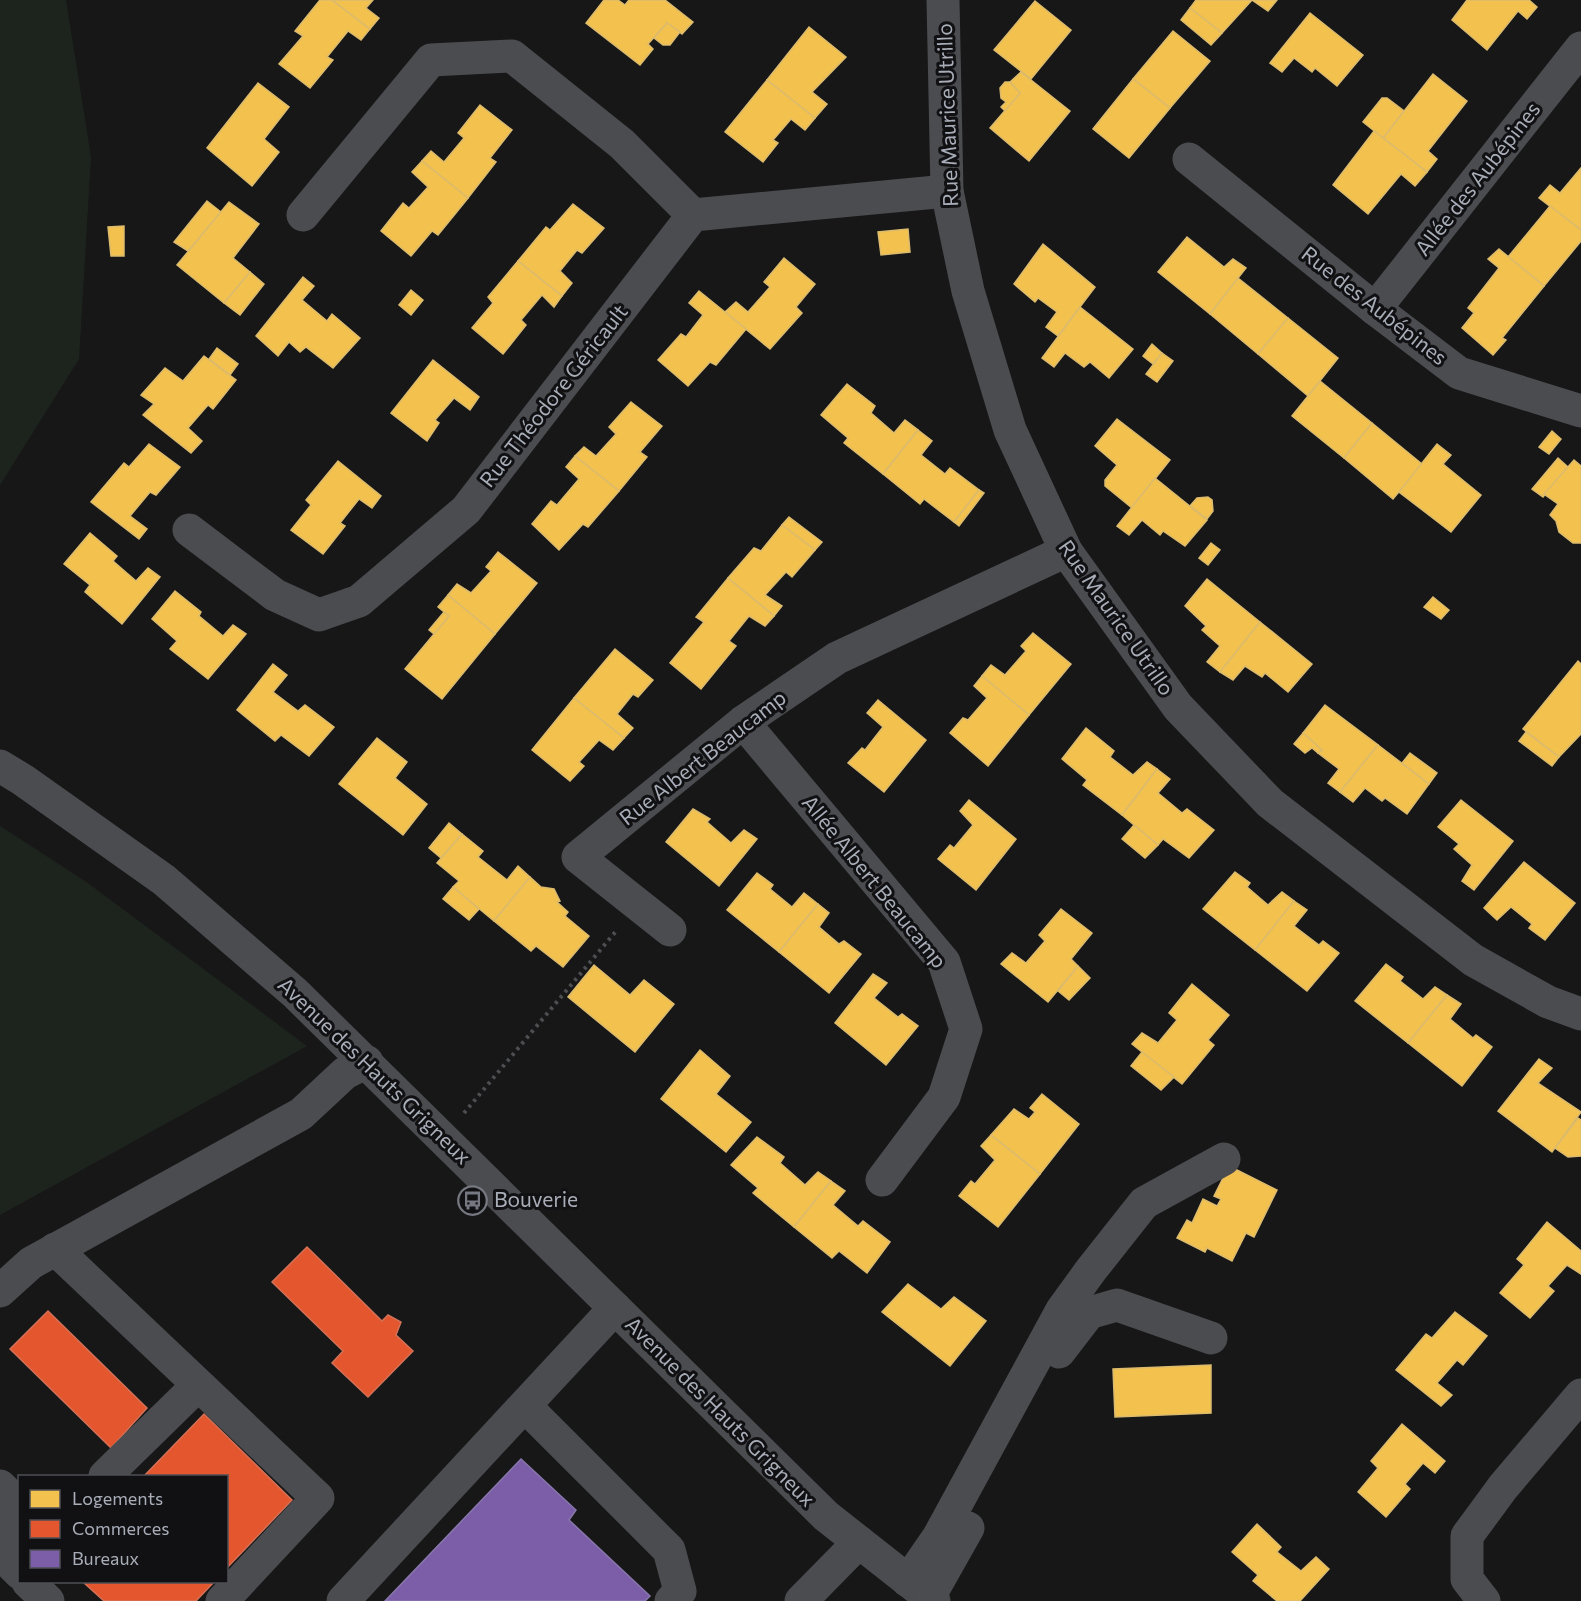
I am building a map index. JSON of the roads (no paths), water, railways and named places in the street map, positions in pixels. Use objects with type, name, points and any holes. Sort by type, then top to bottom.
[{"type":"street","name":"Rue Maurice Utrillo","points":[[943,0],[947,191],[969,291],[1010,430],[1066,551],[1178,707],[1270,803],[1473,960],[1548,1002],[1581,1014]]},
{"type":"street","name":"Allée des Aubépines","points":[[1375,309],[1581,48]]},
{"type":"street","points":[[303,215],[431,60],[512,56],[622,144],[693,215],[947,191]]},
{"type":"street","name":"Rue des Aubépines","points":[[1189,159],[1375,309],[1460,373],[1581,411]]},
{"type":"street","name":"Rue Théodore Géricault","points":[[189,530],[275,595],[319,615],[359,601],[466,510],[693,215]]},
{"type":"street","name":"Rue Albert Beaucamp","points":[[670,930],[578,857],[743,722],[837,658],[1066,551]]},
{"type":"street","name":"Allée Albert Beaucamp","points":[[743,722],[944,962],[966,1029],[944,1097],[882,1180]]},
{"type":"street","name":"Avenue des Hauts Grigneux","points":[[0,766],[164,880],[295,993],[368,1062],[826,1516],[924,1593]]},
{"type":"street","points":[[0,1291],[31,1263],[301,1114],[345,1073],[368,1062]]},
{"type":"street","points":[[924,1593],[939,1536],[1062,1310],[1144,1203],[1224,1159]]},
{"type":"street","points":[[56,1250],[197,1386],[318,1498],[222,1601]]},
{"type":"street","points":[[924,1593],[957,1551],[1065,1341],[1089,1312],[1117,1305],[1211,1338]]},
{"type":"street","points":[[343,1601],[615,1308]]},
{"type":"street","points":[[106,1475],[197,1386]]},
{"type":"street","points":[[1484,1601],[1467,1579],[1467,1536],[1503,1487],[1581,1395]]},
{"type":"street","points":[[525,1406],[669,1550],[681,1592],[671,1601]]},
{"type":"street","points":[[0,1486],[14,1500],[18,1547]]},
{"type":"street","points":[[801,1601],[859,1542]]},
{"type":"street","points":[[32,1583],[48,1601]]},
{"type":"place","name":"Bouverie","points":[[473,1200]]}]
